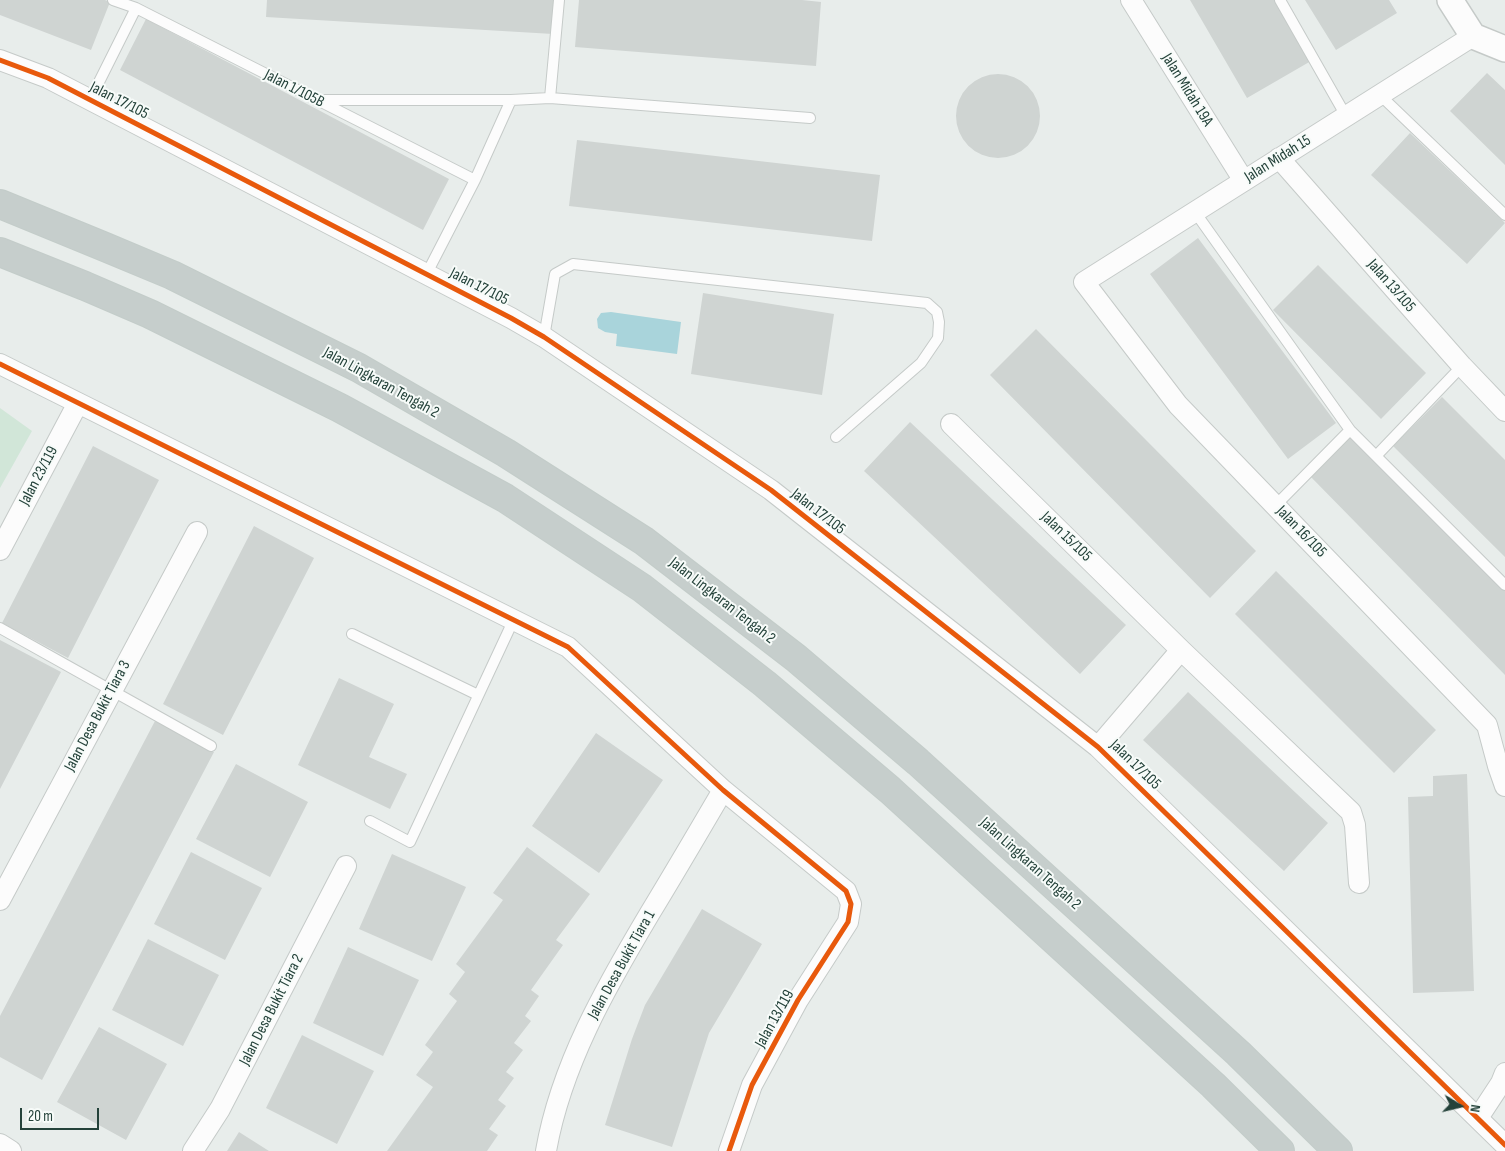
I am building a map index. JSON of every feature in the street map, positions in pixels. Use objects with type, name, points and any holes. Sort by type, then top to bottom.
[{"type":"highway","name":"Jalan Lingkaran Tengah 2","points":[[0,204],[172,276],[359,368],[506,452],[644,541],[796,658],[918,762],[1238,1053],[1338,1151]]},
{"type":"highway","points":[[0,252],[150,314],[340,408],[505,498],[642,588],[765,684],[890,790],[1213,1085],[1280,1151]]},
{"type":"street","name":"Jalan Midah 19A","points":[[1131,0],[1244,181]]},
{"type":"street","points":[[1450,0],[1473,36],[1505,49]]},
{"type":"street","name":"Jalan Midah 15","points":[[1084,282],[1473,36]]},
{"type":"street","name":"Jalan 17/105","points":[[0,60],[48,78],[544,337],[771,490],[1098,746],[1505,1145]]},
{"type":"street","name":"Jalan 13/105","points":[[1279,158],[1462,366],[1505,411]]},
{"type":"street","name":"Jalan 16/105","points":[[1084,282],[1178,405],[1487,725],[1502,765],[1505,786]]},
{"type":"street","points":[[0,364],[568,647],[724,790]]},
{"type":"street","name":"Jalan 23/119","points":[[0,550],[78,403]]},
{"type":"street","name":"Jalan 15/105","points":[[951,424],[1351,812],[1355,825],[1359,883]]},
{"type":"street","name":"Jalan Desa Bukit Tiara 3","points":[[0,900],[197,532]]},
{"type":"street","points":[[1098,746],[1182,650]]},
{"type":"street","name":"Jalan 13/119","points":[[724,790],[846,891],[851,904],[848,922],[798,1000],[752,1085],[729,1151]]},
{"type":"street","name":"Jalan Desa Bukit Tiara 1","points":[[546,1151],[551,1122],[574,1057],[615,973],[724,790]]},
{"type":"street","name":"Jalan Desa Bukit Tiara 2","points":[[193,1151],[220,1109],[346,866]]},
{"type":"street","points":[[1478,1118],[1505,1073]]},
{"type":"street","points":[[0,1144],[11,1151]]},
{"type":"lane","name":"Jalan 1/105B","points":[[113,0],[136,8],[314,100],[475,180]]},
{"type":"lane","points":[[550,98],[560,0]]},
{"type":"lane","points":[[1280,0],[1346,116]]},
{"type":"lane","points":[[90,100],[136,8]]},
{"type":"lane","points":[[1380,95],[1505,216]]},
{"type":"lane","points":[[314,100],[511,100],[550,98],[810,118]]},
{"type":"lane","points":[[426,275],[475,180],[511,100]]},
{"type":"lane","points":[[1195,212],[1350,430],[1505,585]]},
{"type":"lane","points":[[544,337],[555,274],[573,264],[927,303],[937,312],[939,322],[938,338],[921,363],[836,437]]},
{"type":"lane","points":[[1376,456],[1462,366]]},
{"type":"lane","points":[[1275,506],[1350,430]]},
{"type":"lane","points":[[370,821],[410,842],[514,619]]},
{"type":"lane","points":[[0,628],[211,746]]},
{"type":"lane","points":[[352,634],[478,695]]},
{"type":"green space","points":[[0,408],[32,431],[0,488]]},
{"type":"water","points":[[611,312],[681,322],[677,354],[616,346],[617,334],[605,332],[598,328],[597,319],[601,313]]},
{"type":"building","points":[[0,0],[105,0],[110,2],[91,50],[0,15]]},
{"type":"building","points":[[267,0],[555,0],[553,34],[266,17]]},
{"type":"building","points":[[579,0],[802,0],[821,2],[816,66],[575,47]]},
{"type":"building","points":[[1190,0],[1276,0],[1311,61],[1247,98]]},
{"type":"building","points":[[1305,0],[1389,0],[1397,13],[1336,50]]},
{"type":"building","points":[[146,19],[449,179],[423,230],[120,70]]},
{"type":"building","points":[[1487,73],[1505,90],[1505,165],[1450,111]]},
{"type":"building","points":[[998,74],[1014,77],[1028,86],[1037,100],[1040,116],[1037,132],[1028,146],[1014,155],[998,158],[982,155],[968,146],[959,132],[956,116],[959,100],[968,86],[982,77]]},
{"type":"building","points":[[1410,133],[1505,223],[1467,264],[1371,175]]},
{"type":"building","points":[[577,140],[880,175],[872,241],[569,206]]},
{"type":"building","points":[[1198,238],[1336,423],[1288,459],[1150,274]]},
{"type":"building","points":[[1318,265],[1426,373],[1381,419],[1273,310]]},
{"type":"building","points":[[703,293],[834,314],[822,395],[691,374]]},
{"type":"building","points":[[1036,329],[1256,551],[1210,598],[990,375]]},
{"type":"building","points":[[1442,397],[1505,460],[1505,557],[1393,446]]},
{"type":"building","points":[[910,422],[1126,625],[1080,674],[864,471]]},
{"type":"building","points":[[1351,433],[1505,590],[1505,675],[1309,475]]},
{"type":"building","points":[[93,446],[159,480],[68,658],[2,623]]},
{"type":"building","points":[[254,526],[314,558],[223,735],[163,704]]},
{"type":"building","points":[[1276,571],[1436,730],[1394,773],[1235,614]]},
{"type":"building","points":[[0,640],[61,672],[0,789]]},
{"type":"building","points":[[339,678],[394,704],[369,757],[407,774],[390,809],[298,765]]},
{"type":"building","points":[[1188,692],[1328,823],[1284,871],[1143,740]]},
{"type":"building","points":[[155,721],[214,752],[42,1080],[0,1057],[0,1016]]},
{"type":"building","points":[[596,733],[663,780],[599,873],[532,826]]},
{"type":"building","points":[[236,764],[308,802],[270,877],[196,839]]},
{"type":"building","points":[[1467,774],[1474,991],[1413,993],[1408,797],[1433,796],[1433,776]]},
{"type":"building","points":[[527,847],[590,894],[556,940],[563,945],[531,990],[539,996],[525,1016],[531,1021],[514,1043],[523,1050],[506,1072],[514,1078],[498,1100],[506,1106],[489,1129],[498,1135],[487,1151],[387,1151],[433,1087],[416,1075],[433,1052],[425,1045],[457,1001],[449,994],[465,972],[456,964],[503,900],[493,893]]},
{"type":"building","points":[[191,852],[262,888],[225,960],[154,924]]},
{"type":"building","points":[[392,854],[466,887],[432,961],[359,929]]},
{"type":"building","points":[[702,909],[762,944],[709,1033],[672,1147],[605,1125],[632,1039],[645,1005]]},
{"type":"building","points":[[148,939],[219,975],[183,1046],[112,1010]]},
{"type":"building","points":[[348,947],[419,980],[383,1056],[313,1023]]},
{"type":"building","points":[[99,1027],[167,1064],[126,1140],[57,1102]]},
{"type":"building","points":[[302,1035],[374,1071],[337,1144],[266,1108]]},
{"type":"building","points":[[239,1132],[269,1151],[227,1151]]},
{"type":"cycle path","points":[[0,60],[48,78],[511,318],[544,337],[771,490],[1098,747],[1505,1145]]},
{"type":"cycle path","points":[[0,364],[568,647],[723,790],[846,891],[851,904],[848,922],[798,1000],[752,1085],[729,1151]]}]
